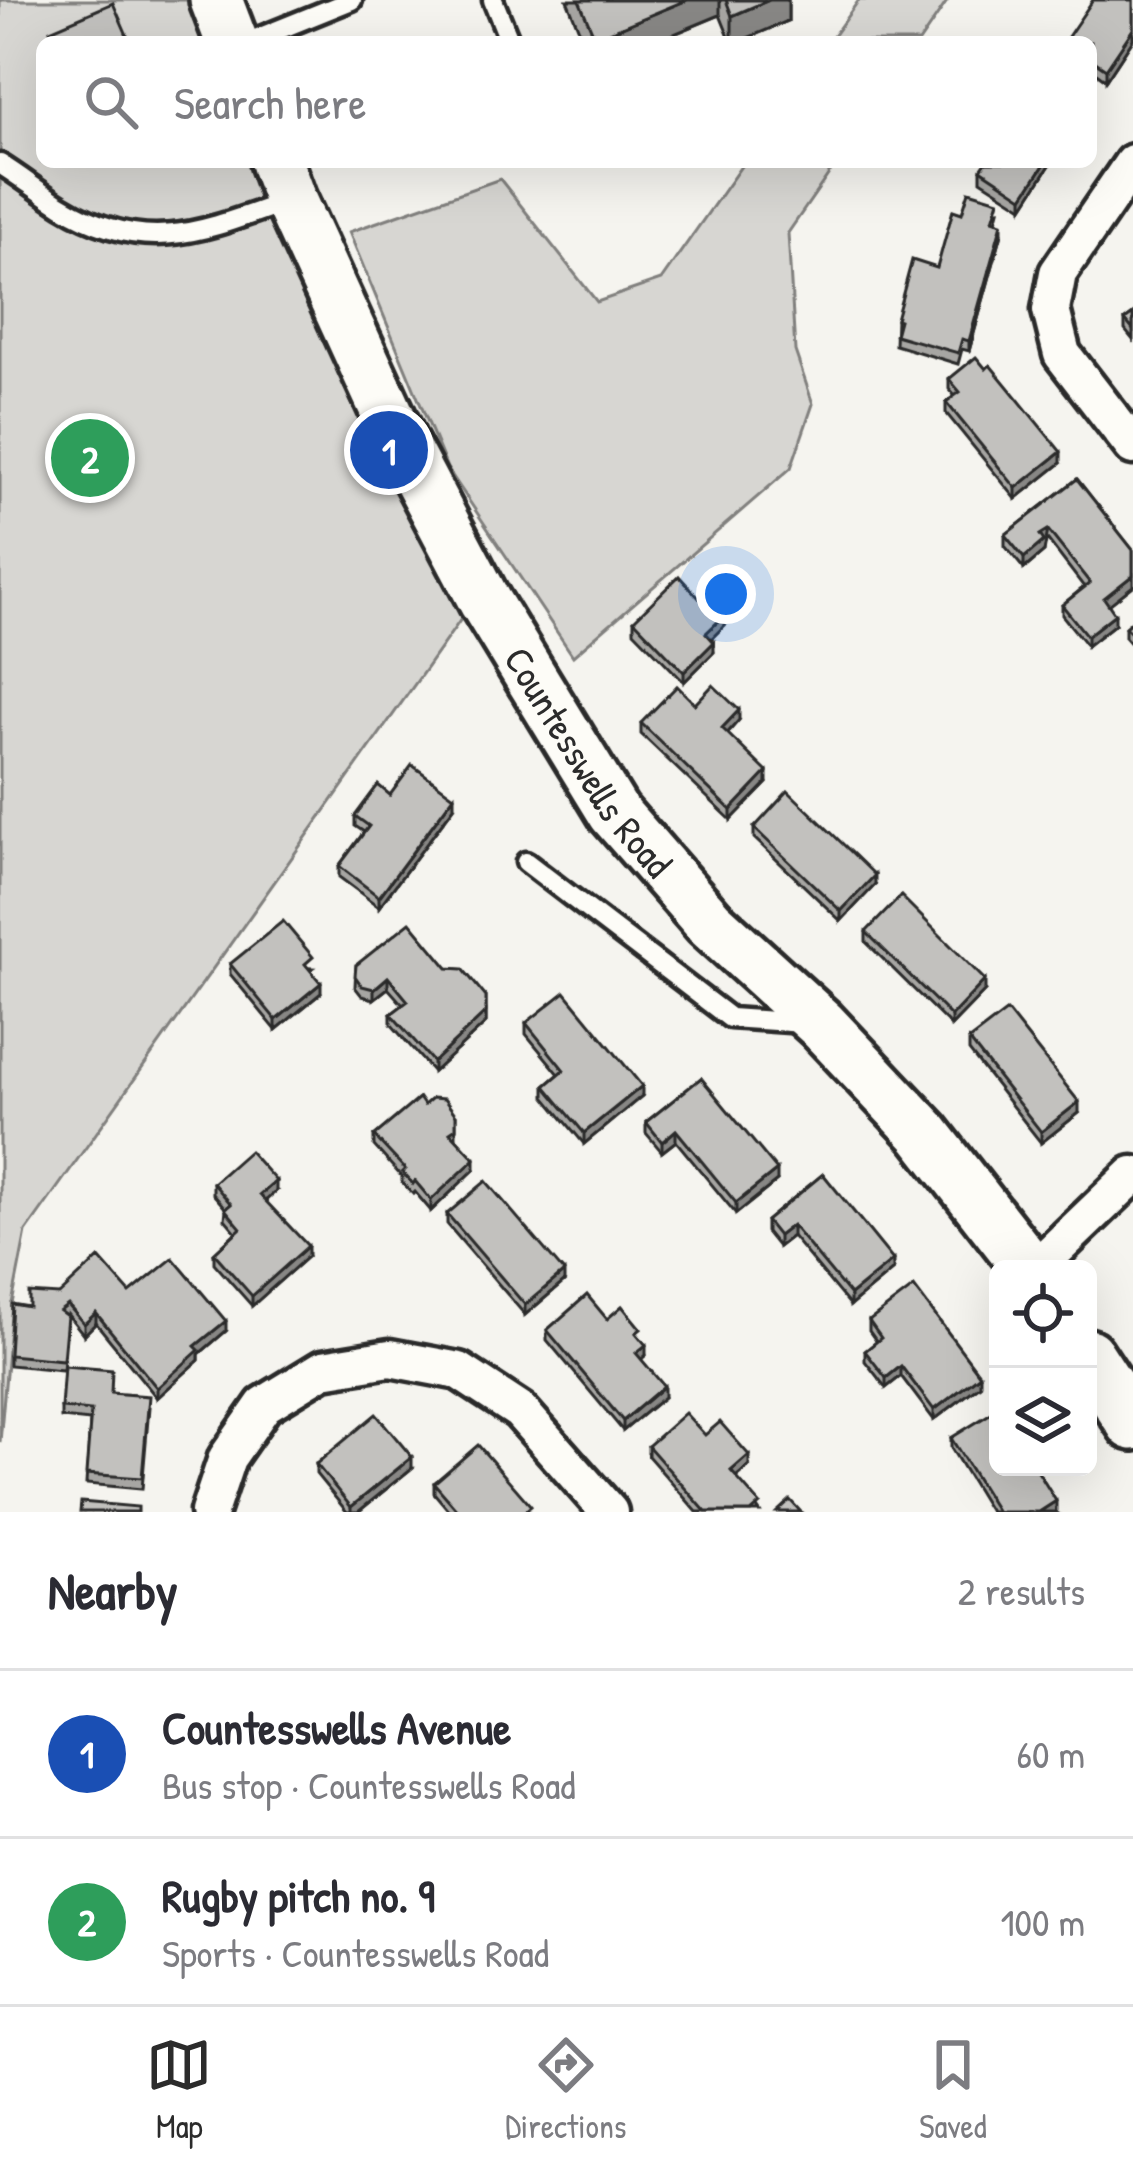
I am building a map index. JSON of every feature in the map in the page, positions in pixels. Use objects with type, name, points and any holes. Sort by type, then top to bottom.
[{"type":"street","points":[[216,0],[230,36]]},
{"type":"street","points":[[1133,163],[1058,272],[1051,310],[1062,355],[1133,446]]},
{"type":"street","name":"Countesswells Road","points":[[283,181],[401,443],[485,602],[614,813],[709,922],[821,1024],[924,1132],[1025,1260]]},
{"type":"street","points":[[1042,1260],[1133,1175]]},
{"type":"street","points":[[208,1512],[227,1458],[264,1406],[323,1369],[390,1358],[459,1372],[520,1411],[609,1512]]},
{"type":"street","points":[[1096,1368],[1133,1424]]},
{"type":"lane","points":[[263,36],[352,0]]},
{"type":"lane","points":[[493,0],[508,36]]},
{"type":"lane","points":[[0,164],[64,208],[113,230],[166,237],[211,228],[283,181]]},
{"type":"lane","points":[[526,862],[730,1018],[821,1024]]},
{"type":"shaded area","points":[[0,0],[196,0],[210,36],[36,36],[36,168],[258,168],[466,612],[26,1232],[12,1304],[0,1442]]},
{"type":"shaded area","points":[[859,0],[948,0],[923,36],[833,36]]},
{"type":"shaded area","points":[[740,168],[833,168],[788,233],[795,351],[813,404],[791,468],[573,656],[447,468],[349,232],[500,179],[597,302],[661,280]]},
{"type":"building","points":[[579,0],[687,0],[600,36],[594,36]]},
{"type":"building","points":[[726,0],[769,0],[732,16]]},
{"type":"building","points":[[1093,0],[1133,0],[1133,29],[1106,69],[1097,63],[1097,36],[1068,36]]},
{"type":"building","points":[[113,3],[127,36],[52,36],[50,30]]},
{"type":"building","points":[[982,168],[1042,168],[1023,197]]},
{"type":"building","points":[[969,191],[999,200],[993,220],[1002,223],[969,341],[962,339],[958,353],[895,335],[896,319],[912,260],[937,268],[953,210],[962,213]]},
{"type":"building","points":[[976,357],[986,369],[990,365],[1061,452],[1016,488],[946,402],[960,392],[949,379]]},
{"type":"building","points":[[1077,479],[1133,550],[1133,575],[1104,598],[1115,614],[1087,636],[1062,605],[1090,583],[1048,530],[1040,535],[1044,541],[1024,558],[1005,535]]},
{"type":"building","points":[[679,576],[699,598],[707,589],[729,611],[706,633],[714,642],[684,672],[634,620]]},
{"type":"building","points":[[713,685],[739,710],[722,728],[767,772],[731,810],[641,723],[677,686],[695,704]]},
{"type":"building","points":[[412,765],[454,796],[379,897],[339,866],[369,826],[355,816],[378,785],[390,795]]},
{"type":"building","points":[[788,791],[875,875],[841,911],[754,828]]},
{"type":"building","points":[[901,896],[985,980],[951,1016],[866,932]]},
{"type":"building","points":[[283,921],[313,957],[305,964],[321,983],[276,1020],[230,964]]},
{"type":"building","points":[[410,922],[448,968],[463,969],[486,997],[486,1012],[433,1062],[391,1014],[408,1001],[388,977],[374,989],[362,986],[355,976],[356,965]]},
{"type":"building","points":[[565,992],[642,1086],[584,1133],[545,1086],[564,1070],[526,1023]]},
{"type":"building","points":[[1007,1011],[1079,1102],[1041,1132],[969,1040]]},
{"type":"building","points":[[701,1078],[777,1170],[736,1203],[676,1130],[662,1142],[646,1122]]},
{"type":"building","points":[[419,1098],[424,1105],[432,1098],[444,1099],[456,1115],[456,1128],[450,1132],[475,1159],[431,1200],[374,1136]]},
{"type":"building","points":[[249,1151],[276,1181],[260,1195],[308,1246],[252,1296],[214,1253],[241,1228],[225,1209],[231,1204],[213,1183]]},
{"type":"building","points":[[823,1174],[893,1260],[850,1295],[792,1225],[778,1236],[766,1221]]},
{"type":"building","points":[[486,1181],[564,1272],[525,1305],[447,1214]]},
{"type":"building","points":[[99,1258],[130,1293],[173,1258],[226,1321],[195,1346],[199,1350],[157,1388],[96,1313],[84,1324],[68,1305],[60,1311],[67,1316],[63,1360],[9,1355],[12,1304],[29,1307],[29,1293],[59,1295]]},
{"type":"building","points":[[914,1287],[980,1375],[934,1410],[901,1366],[886,1378],[865,1351],[881,1338],[869,1321]]},
{"type":"building","points":[[587,1295],[607,1319],[622,1306],[641,1329],[636,1333],[646,1345],[636,1353],[664,1386],[623,1421],[547,1330]]},
{"type":"building","points":[[64,1366],[112,1370],[111,1393],[149,1396],[142,1478],[86,1474],[91,1411],[61,1408]]},
{"type":"building","points":[[685,1413],[705,1435],[720,1422],[749,1455],[731,1471],[760,1504],[751,1512],[706,1512],[648,1446]]},
{"type":"building","points":[[376,1414],[412,1457],[351,1507],[316,1464]]},
{"type":"building","points":[[989,1415],[989,1476],[1041,1476],[1056,1501],[1039,1512],[997,1512],[951,1438]]},
{"type":"building","points":[[478,1445],[531,1506],[524,1512],[459,1512],[434,1483]]},
{"type":"building","points":[[790,1500],[801,1512],[777,1512]]},
{"type":"building","points":[[81,1502],[138,1507],[138,1512],[80,1512]]},
{"type":"place","name":"Countesswells Avenue","points":[[389,450]]},
{"type":"place","name":"Rugby pitch no. 9","points":[[90,458]]}]
